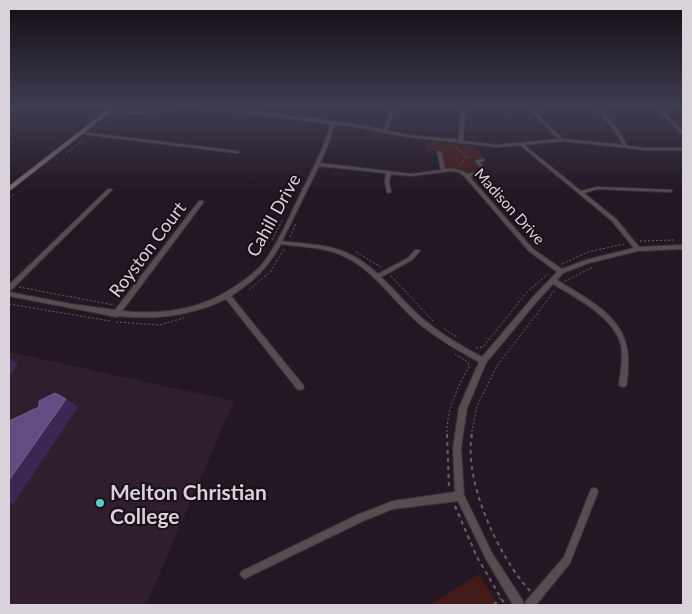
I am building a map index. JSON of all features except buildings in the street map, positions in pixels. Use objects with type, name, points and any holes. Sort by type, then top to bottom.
[{"type":"street","points":[[9,189],[79,136]]},
{"type":"street","points":[[105,136],[237,152]]},
{"type":"street","name":"Cahill Drive","points":[[9,294],[116,314],[164,316],[191,310],[227,296],[251,280],[267,262],[279,242],[330,136]]},
{"type":"street","points":[[407,136],[496,146],[562,140],[646,149],[683,149]]},
{"type":"street","points":[[462,136],[462,141]]},
{"type":"street","points":[[557,136],[562,140]]},
{"type":"street","points":[[619,136],[625,146]]},
{"type":"street","points":[[522,145],[614,220],[638,249]]},
{"type":"street","points":[[439,152],[443,171]]},
{"type":"street","points":[[467,176],[481,172],[483,169],[478,161],[482,160]]},
{"type":"street","name":"Madison Drive","points":[[317,164],[412,175],[456,170],[467,176],[531,250],[559,270]]},
{"type":"street","points":[[389,172],[387,182],[389,192]]},
{"type":"street","points":[[580,193],[597,188],[670,191]]},
{"type":"street","points":[[10,287],[110,190]]},
{"type":"street","name":"Royston Court","points":[[116,314],[201,202]]},
{"type":"street","points":[[279,242],[286,247],[341,253],[361,263],[379,276],[417,318],[438,336],[483,361]]},
{"type":"street","points":[[520,605],[489,556],[456,497],[457,448],[463,408],[483,361],[536,298],[557,283],[559,270],[638,249],[683,247]]},
{"type":"street","points":[[379,276],[410,259],[417,251]]},
{"type":"street","points":[[557,283],[606,316],[616,328],[624,345],[623,384]]},
{"type":"street","points":[[227,296],[300,387]]},
{"type":"street","points":[[530,605],[567,560],[594,492]]},
{"type":"street","points":[[246,574],[360,518],[393,505],[456,497]]},
{"type":"path","points":[[62,156],[90,136]]},
{"type":"path","points":[[455,147],[467,156],[482,160]]},
{"type":"path","points":[[456,170],[467,156]]},
{"type":"path","points":[[9,198],[15,193]]},
{"type":"path","points":[[270,244],[286,212]]},
{"type":"path","points":[[243,293],[256,285],[270,272],[286,247],[298,220]]},
{"type":"path","points":[[290,237],[296,238]]},
{"type":"path","points":[[470,345],[477,349],[483,347],[527,292],[588,252],[633,242],[674,240]]},
{"type":"path","points":[[356,252],[375,262],[387,272],[434,322]]},
{"type":"path","points":[[537,597],[518,578],[494,535],[474,484],[469,448],[477,406],[497,366],[557,283],[594,267]]},
{"type":"path","points":[[10,287],[122,306]]},
{"type":"path","points":[[9,304],[128,324],[159,324],[186,318]]},
{"type":"path","points":[[441,327],[462,341]]},
{"type":"path","points":[[452,352],[468,362],[469,367],[462,379],[446,422],[447,484],[456,497],[470,547],[487,579],[505,605]]},
{"type":"path","points":[[494,605],[500,598]]},
{"type":"shaded area","points":[[426,140],[476,147],[484,158],[472,159],[481,171],[470,173],[458,168],[444,169],[442,151],[427,150]]},
{"type":"shaded area","name":"Melton Christian College","points":[[9,352],[234,401],[146,605],[9,605]]},
{"type":"shaded area","points":[[479,574],[498,605],[429,605]]},
{"type":"place","name":"Melton Christian College","points":[[100,503]]}]
